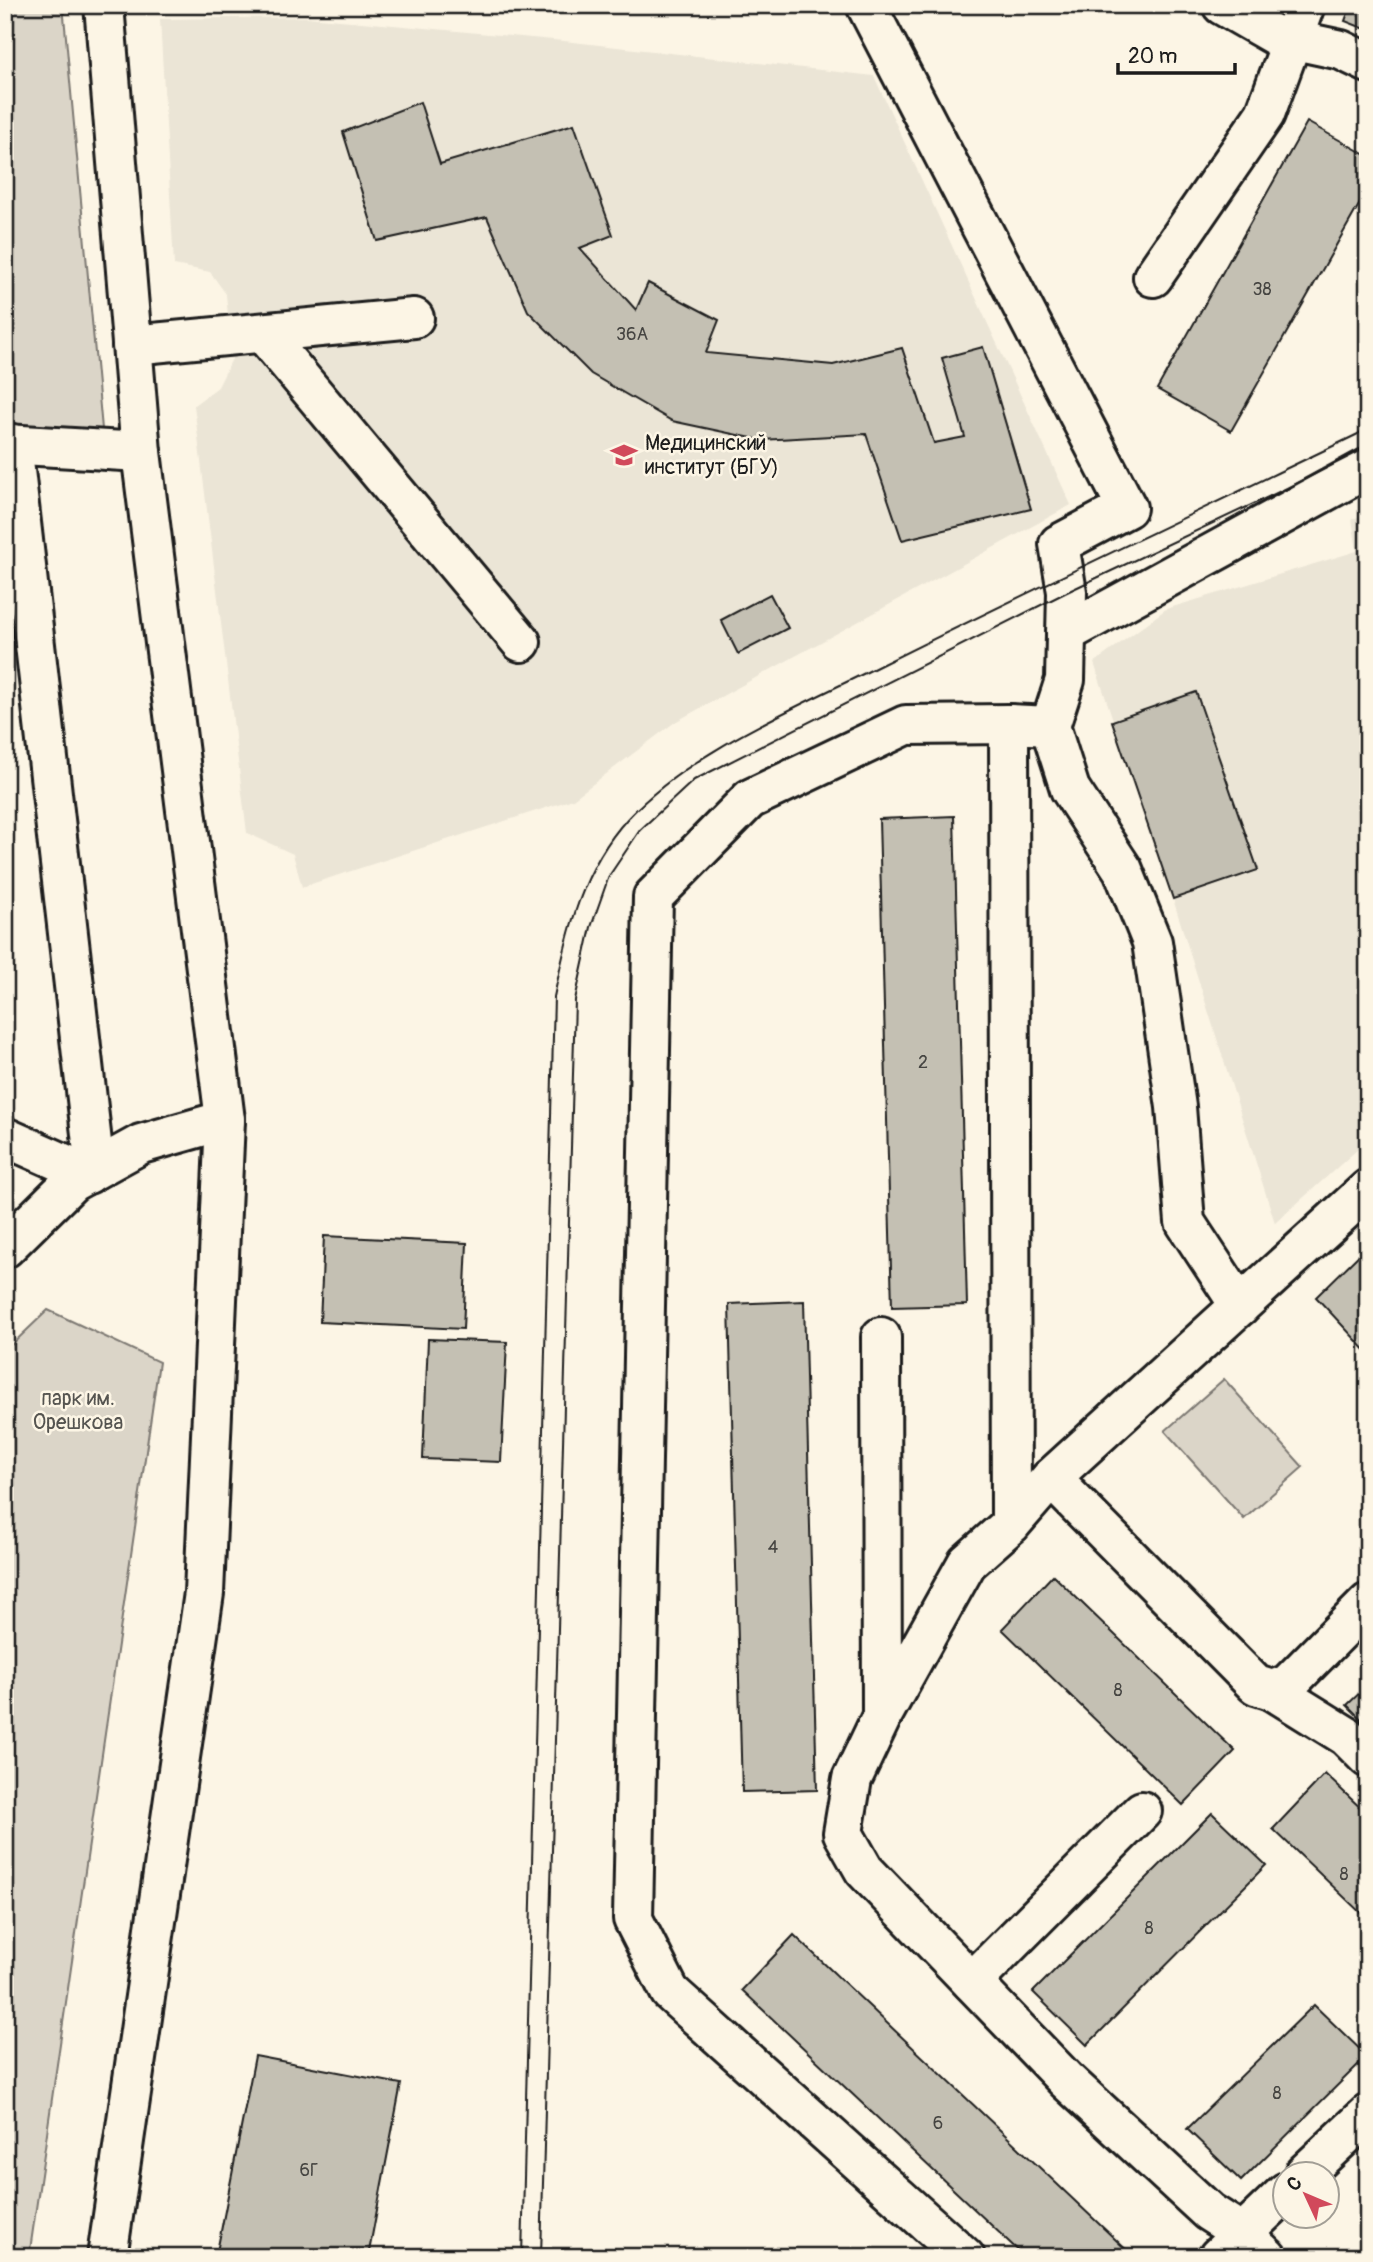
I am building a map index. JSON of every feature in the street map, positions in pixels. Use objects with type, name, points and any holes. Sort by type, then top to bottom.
[{"type":"street","points":[[104,5],[141,452],[225,1120],[204,1593],[107,2257]]},
{"type":"street","points":[[866,5],[1127,508],[1059,544],[1067,592],[1065,680],[1050,726],[1070,789],[1123,870],[1152,942],[1176,1107],[1185,1222],[1240,1306]]},
{"type":"street","points":[[1222,5],[1276,36],[1298,22]]},
{"type":"street","points":[[1298,22],[1341,50],[1368,63]]},
{"type":"street","points":[[1153,277],[1265,114],[1298,22]]},
{"type":"street","points":[[132,345],[414,318]]},
{"type":"street","points":[[263,333],[521,642]]},
{"type":"street","points":[[91,1171],[19,620],[9,444],[141,452]]},
{"type":"street","points":[[1066,633],[1368,468]]},
{"type":"street","points":[[1009,724],[1011,1524]]},
{"type":"street","points":[[965,2257],[670,1992],[633,1919],[653,897],[750,799],[906,725],[1050,726]]},
{"type":"street","points":[[5,1248],[72,1182],[141,1144],[225,1120]]},
{"type":"street","points":[[5,1137],[91,1171]]},
{"type":"street","points":[[1272,2210],[1242,2249],[1209,2212],[1086,2099],[864,1870],[843,1833],[852,1779],[882,1716],[967,1563],[1011,1524],[1051,1478],[1368,1189]]},
{"type":"street","points":[[881,1337],[882,1716]]},
{"type":"street","points":[[1051,1478],[1256,1685],[1272,1690],[1346,1736],[1368,1758]]},
{"type":"street","points":[[1272,1690],[1287,1684],[1368,1603]]},
{"type":"street","points":[[972,1982],[1142,1811]]},
{"type":"street","points":[[1320,2160],[1368,2114]]},
{"type":"shaded area","name":"Медицинский институт (БГУ)","points":[[308,17],[564,41],[874,76],[1071,505],[675,722],[573,799],[302,887],[293,854],[247,833],[194,405],[218,387],[232,359],[226,294],[210,272],[174,265],[160,19]]},
{"type":"shaded area","points":[[1368,514],[1368,1140],[1275,1223],[1173,899],[1094,663],[1166,609],[1357,551],[1352,519]]},
{"type":"green space","points":[[5,5],[63,5],[103,440],[5,435]]},
{"type":"green space","name":"парк им. Орешкова","points":[[48,1310],[159,1362],[29,2257],[5,2257],[5,1351]]},
{"type":"green space","points":[[1224,1379],[1303,1467],[1244,1519],[1165,1431]]},
{"type":"building","points":[[1351,5],[1368,5],[1368,30],[1345,21]]},
{"type":"building","points":[[420,102],[440,164],[574,124],[613,235],[580,248],[636,310],[648,283],[719,320],[706,353],[833,365],[902,348],[934,443],[965,437],[942,358],[983,347],[1031,509],[902,540],[866,434],[761,440],[672,421],[591,374],[528,311],[487,217],[377,241],[343,132]]},
{"type":"building","points":[[1307,122],[1368,156],[1368,189],[1231,431],[1157,389]]},
{"type":"building","points":[[770,594],[788,628],[738,654],[721,620]]},
{"type":"building","points":[[1196,692],[1258,870],[1173,899],[1112,721]]},
{"type":"building","points":[[954,816],[967,1305],[892,1307],[879,819]]},
{"type":"building","points":[[324,1236],[467,1243],[463,1329],[320,1322]]},
{"type":"building","points":[[1368,1246],[1368,1353],[1316,1297]]},
{"type":"building","points":[[804,1301],[817,1790],[742,1792],[729,1304]]},
{"type":"building","points":[[428,1339],[507,1342],[501,1462],[423,1459]]},
{"type":"building","points":[[1053,1575],[1235,1751],[1183,1805],[1002,1629]]},
{"type":"building","points":[[1368,1685],[1368,1726],[1347,1705]]},
{"type":"building","points":[[1325,1774],[1368,1815],[1368,1920],[1273,1829]]},
{"type":"building","points":[[1212,1813],[1266,1865],[1087,2045],[1033,1992]]},
{"type":"building","points":[[794,1935],[1134,2257],[1025,2257],[742,1990]]},
{"type":"building","points":[[1314,2005],[1367,2056],[1241,2181],[1187,2129]]},
{"type":"building","points":[[255,2056],[401,2084],[368,2257],[216,2257]]},
{"type":"tram line","points":[[522,2257],[554,997],[571,925],[588,880],[612,837],[628,818],[683,771],[714,751],[781,714],[1358,434],[1368,426]]},
{"type":"tram line","points":[[541,2257],[575,1000],[591,927],[609,876],[640,830],[694,780],[1067,592],[1368,447]]},
{"type":"place","name":"Медицинский институт (БГУ)","points":[[624,455]]}]
